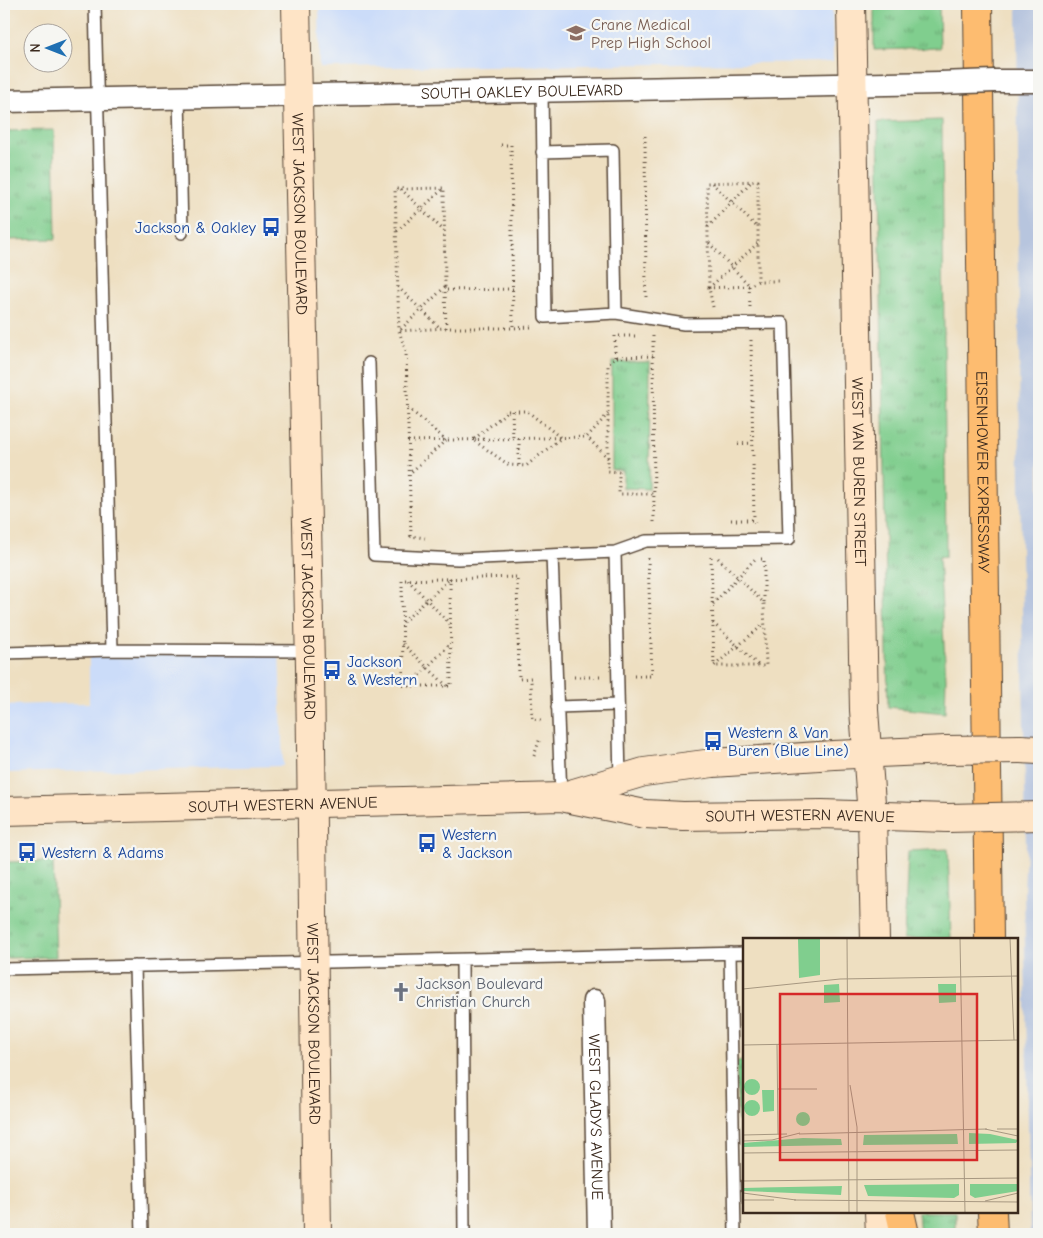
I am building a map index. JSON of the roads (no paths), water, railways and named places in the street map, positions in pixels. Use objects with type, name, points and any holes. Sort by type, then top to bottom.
[{"type":"highway","name":"EISENHOWER EXPRESSWAY","points":[[978,4],[989,938]]},
{"type":"highway","points":[[900,1213],[905,1234]]},
{"type":"highway","points":[[992,1213],[993,1234]]},
{"type":"street","name":"WEST JACKSON BOULEVARD","points":[[296,4],[310,651],[317,1234]]},
{"type":"street","name":"WEST VAN BUREN STREET","points":[[851,4],[864,700],[872,816],[875,938]]},
{"type":"street","name":"SOUTH OAKLEY BOULEVARD","points":[[4,101],[1039,81]]},
{"type":"street","name":"SOUTH WESTERN AVENUE","points":[[560,797],[644,772],[714,764],[868,753],[946,750],[1039,750]]},
{"type":"street","name":"SOUTH WESTERN AVENUE","points":[[4,811],[560,797],[645,814],[683,816],[822,814],[948,818],[1039,816]]},
{"type":"street","name":"WEST GLADYS AVENUE","points":[[594,1001],[599,1234]]},
{"type":"street","points":[[879,1213],[880,1234]]},
{"type":"lane","points":[[95,4],[112,650]]},
{"type":"lane","points":[[369,363],[374,555],[458,559],[615,552],[646,542],[789,539],[783,323],[684,324],[616,313],[545,317],[542,90]]},
{"type":"lane","points":[[179,97],[182,233]]},
{"type":"lane","points":[[542,152],[613,150],[616,313]]},
{"type":"lane","points":[[615,552],[620,780]]},
{"type":"lane","points":[[552,555],[560,797]]},
{"type":"lane","points":[[4,653],[112,650],[310,651]]},
{"type":"lane","points":[[558,707],[618,705]]},
{"type":"lane","points":[[730,953],[735,1234]]},
{"type":"lane","points":[[4,969],[743,953]]},
{"type":"lane","points":[[462,960],[464,1234]]},
{"type":"lane","points":[[136,966],[142,1234]]},
{"type":"place","name":"Crane Medical Prep High School","points":[[576,33]]},
{"type":"place","name":"Jackson & Oakley","points":[[271,227]]},
{"type":"place","name":"Jackson & Western","points":[[332,670]]},
{"type":"place","name":"Western & Van Buren (Blue Line)","points":[[713,741]]},
{"type":"place","name":"Western & Jackson","points":[[427,843]]},
{"type":"place","name":"Western & Adams","points":[[27,852]]},
{"type":"place","name":"Jackson Boulevard Christian Church","points":[[401,992]]}]
